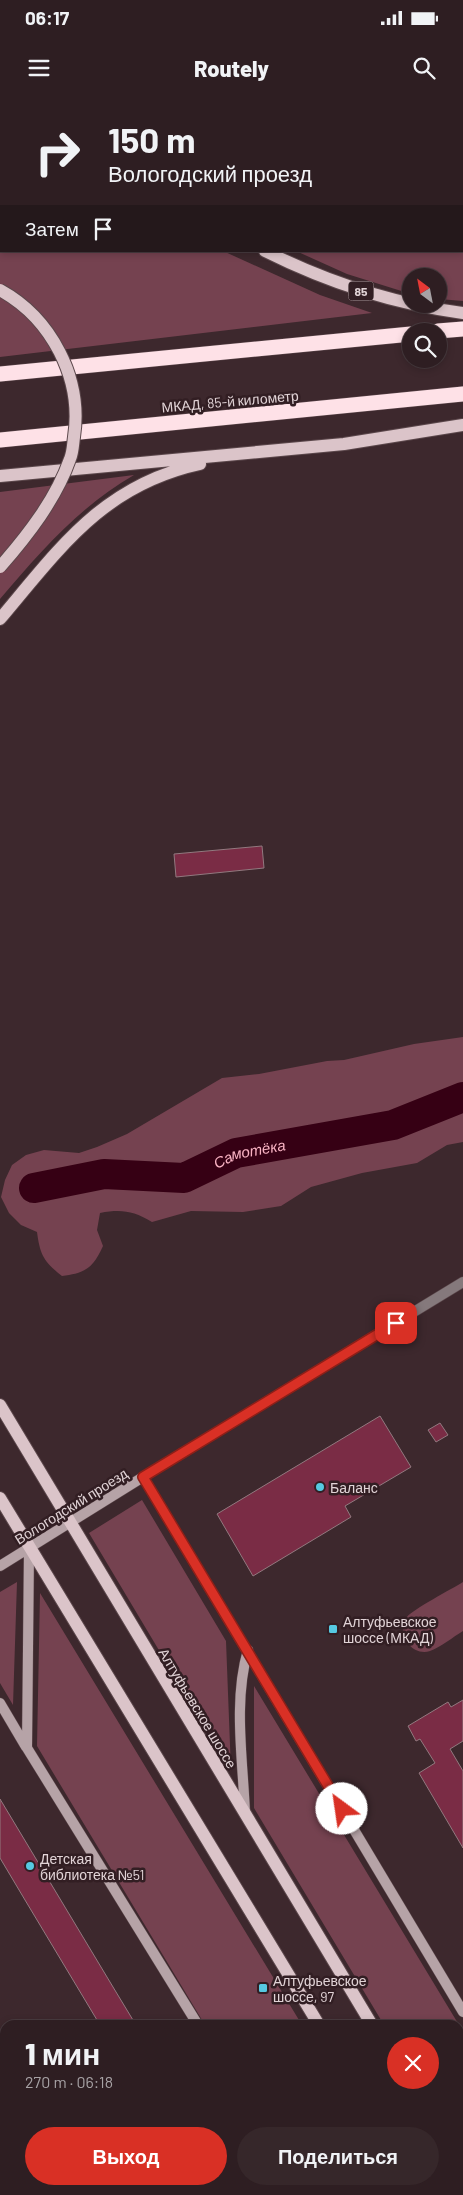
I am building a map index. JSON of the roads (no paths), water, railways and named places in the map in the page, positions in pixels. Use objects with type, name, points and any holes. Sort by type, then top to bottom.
[{"type":"highway","points":[[447,330],[463,329]]},
{"type":"highway","points":[[0,374],[402,335]]},
{"type":"highway","name":"МКАД, 85-й километр","points":[[0,440],[463,394]]},
{"type":"main road","name":"85","points":[[267,252],[355,289],[429,309],[463,313]]},
{"type":"main road","points":[[0,290],[14,298],[43,324],[63,356],[73,390],[76,424],[71,458],[53,497],[0,567]]},
{"type":"main road","points":[[0,476],[344,444],[463,425]]},
{"type":"main road","points":[[0,620],[64,544],[89,519],[112,500],[160,476],[192,466],[249,454]]},
{"type":"main road","name":"Алтуфьевское шоссе","points":[[0,1406],[369,2020]]},
{"type":"main road","points":[[0,1498],[316,2020]]},
{"type":"street","name":"Вологодский проезд","points":[[0,1566],[463,1282]]},
{"type":"street","points":[[143,1477],[463,2012]]},
{"type":"street","points":[[27,1748],[29,1548]]},
{"type":"street","points":[[244,1814],[240,1692],[242,1671],[248,1650]]},
{"type":"street","points":[[0,1703],[195,2020]]},
{"type":"waterway","name":"Самотёка","points":[[34,1188],[104,1174],[184,1178],[236,1153],[393,1125],[463,1097]]},
{"type":"place","name":"Баланс","points":[[320,1487]]},
{"type":"place","name":"Алтуфьевское шоссе (МКАД)","points":[[333,1629]]},
{"type":"place","name":"Детская библиотека №51","points":[[30,1866]]},
{"type":"place","name":"Алтуфьевское шоссе, 97","points":[[263,1988]]}]
